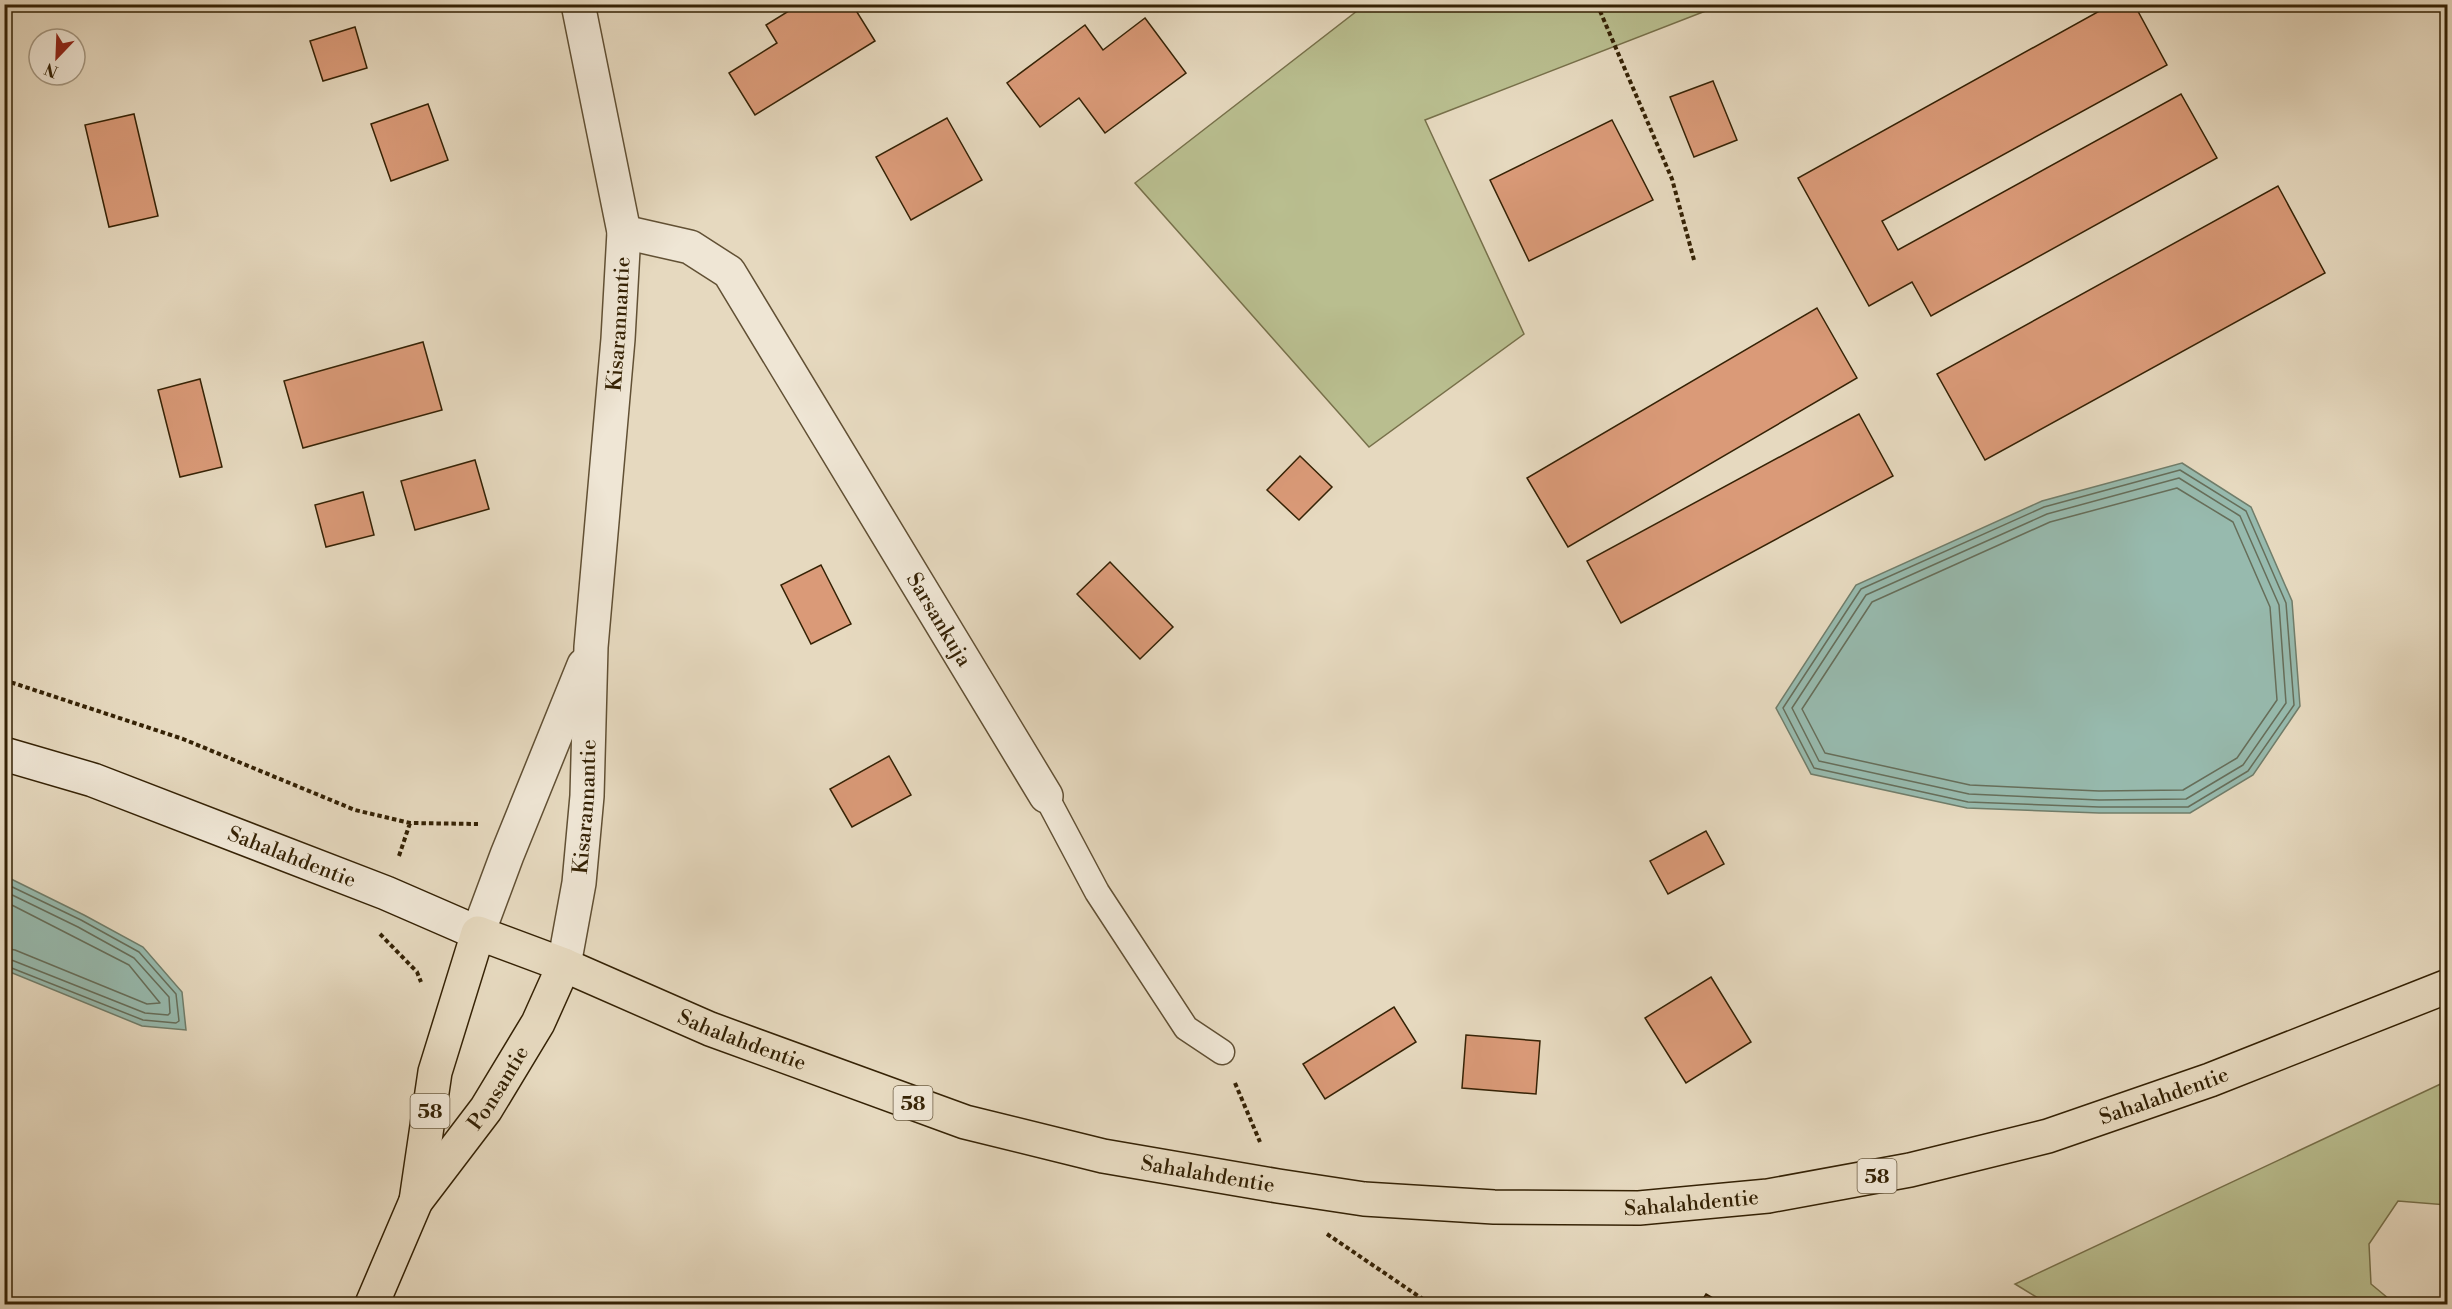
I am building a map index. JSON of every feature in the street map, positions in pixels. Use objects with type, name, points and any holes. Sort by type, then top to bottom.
[{"type":"main road","name":"Sahalahdentie","points":[[478,933],[564,965],[710,1029],[965,1122],[1103,1156],[1278,1186],[1364,1199],[1494,1207],[1640,1208],[1768,1196],[1910,1170],[2048,1136],[2210,1080],[2448,986]]},
{"type":"main road","name":"Ponsantie","points":[[416,1201],[435,1072],[478,933]]},
{"type":"main road","name":"Ponsantie","points":[[372,1305],[416,1201],[486,1108],[538,1023],[564,965]]},
{"type":"street","name":"Kisarannantie","points":[[564,965],[579,883],[587,796],[591,647],[618,339],[624,232],[578,4]]},
{"type":"street","name":"Sarsankuja","points":[[624,232],[690,247],[729,272],[1046,796]]},
{"type":"street","name":"Kisarannantie","points":[[478,933],[591,647]]},
{"type":"street","name":"Sahalahdentie","points":[[4,754],[93,780],[386,893],[478,933]]},
{"type":"lane","name":"Sarsankuja","points":[[1046,796],[1097,892],[1186,1028],[1222,1052]]},
{"type":"path","points":[[1597,4],[1672,179],[1694,260]]},
{"type":"path","points":[[4,680],[183,739],[355,810],[410,823],[482,824],[518,829]]},
{"type":"path","points":[[1222,1052],[1278,1186]]},
{"type":"path","points":[[1324,1231],[1332,1239],[1384,1271],[1430,1305]]},
{"type":"green space","points":[[1366,4],[1721,5],[1425,120],[1524,334],[1369,447],[1135,183]]},
{"type":"green space","points":[[2447,1081],[2447,1205],[2398,1201],[2369,1244],[2371,1284],[2395,1304],[2048,1304],[2015,1284]]},
{"type":"water","points":[[2182,463],[2251,507],[2292,601],[2300,706],[2253,775],[2190,813],[2099,813],[1967,808],[1811,774],[1776,708],[1856,585],[2042,501]]},
{"type":"water","points":[[5,876],[143,947],[182,992],[186,1030],[142,1026],[5,970]]},
{"type":"building","points":[[800,4],[852,4],[875,41],[755,115],[729,73],[777,43],[766,25]]},
{"type":"building","points":[[2112,4],[2134,4],[2167,65],[1882,221],[1898,250],[2181,94],[2217,158],[1931,316],[1912,282],[1869,306],[1798,178]]},
{"type":"building","points":[[1145,18],[1186,73],[1105,133],[1079,98],[1040,127],[1007,83],[1085,25],[1103,50]]},
{"type":"building","points":[[355,27],[367,68],[323,81],[310,41]]},
{"type":"building","points":[[1713,81],[1737,140],[1694,157],[1670,97]]},
{"type":"building","points":[[428,104],[448,160],[391,181],[371,124]]},
{"type":"building","points":[[134,114],[158,216],[109,227],[85,125]]},
{"type":"building","points":[[947,118],[982,180],[911,220],[876,157]]},
{"type":"building","points":[[1612,120],[1653,200],[1529,261],[1490,180]]},
{"type":"building","points":[[2278,186],[2325,273],[1985,460],[1937,374]]},
{"type":"building","points":[[1817,308],[1857,378],[1568,547],[1527,478]]},
{"type":"building","points":[[423,342],[442,410],[303,448],[284,381]]},
{"type":"building","points":[[200,379],[222,467],[180,477],[158,390]]},
{"type":"building","points":[[1859,414],[1893,476],[1621,623],[1587,561]]},
{"type":"building","points":[[1300,456],[1332,487],[1299,520],[1267,490]]},
{"type":"building","points":[[475,460],[489,509],[415,530],[401,481]]},
{"type":"building","points":[[363,492],[374,535],[326,547],[315,505]]},
{"type":"building","points":[[1110,562],[1173,627],[1140,659],[1077,594]]},
{"type":"building","points":[[821,565],[851,624],[811,644],[781,585]]},
{"type":"building","points":[[889,756],[911,795],[852,827],[830,789]]},
{"type":"building","points":[[1706,831],[1724,864],[1668,894],[1650,861]]},
{"type":"building","points":[[1711,977],[1751,1042],[1686,1083],[1645,1018]]},
{"type":"building","points":[[1394,1007],[1416,1042],[1325,1099],[1303,1064]]},
{"type":"building","points":[[1466,1035],[1540,1041],[1536,1094],[1462,1088]]},
{"type":"building","points":[[1706,1294],[1723,1304],[1700,1304]]}]
